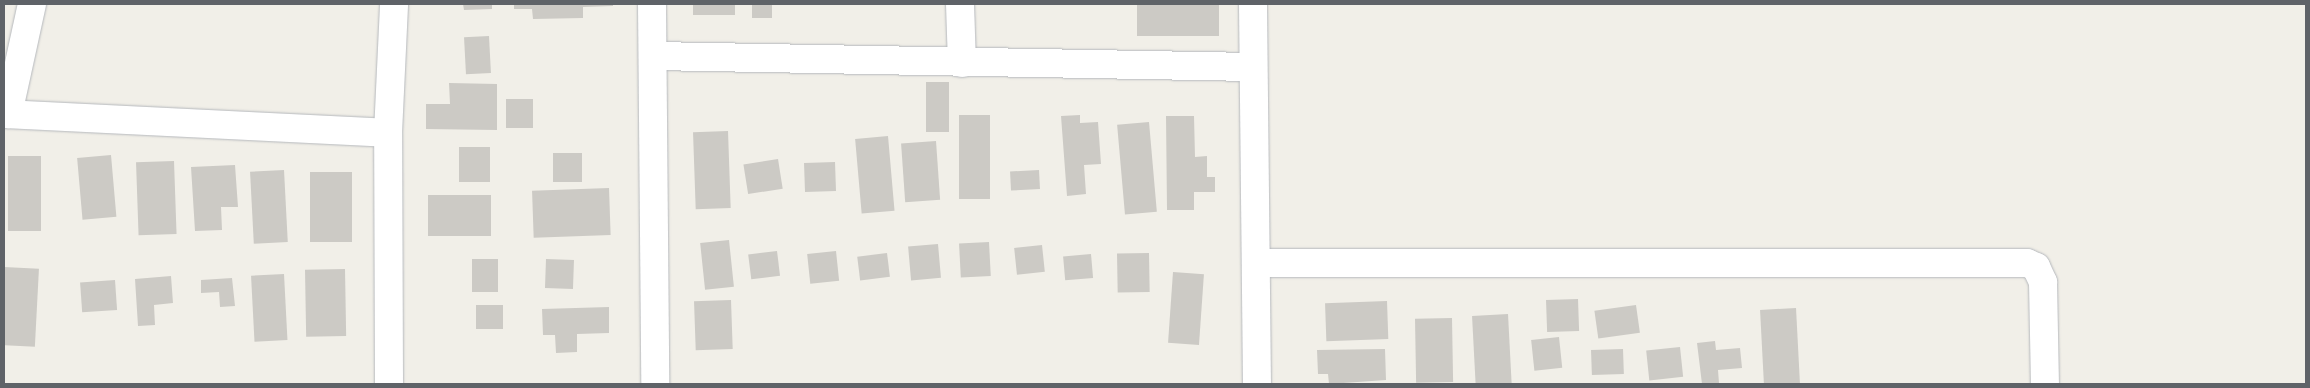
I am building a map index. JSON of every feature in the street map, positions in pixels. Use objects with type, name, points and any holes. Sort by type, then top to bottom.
[{"type":"street","points":[[32,4],[6,114],[388,133]]},
{"type":"street","points":[[388,384],[388,133],[394,4]]},
{"type":"street","points":[[652,4],[655,384]]},
{"type":"street","points":[[960,4],[962,63]]},
{"type":"street","points":[[1253,4],[1252,67],[1257,263],[1257,384]]},
{"type":"street","points":[[653,56],[1252,67]]},
{"type":"street","points":[[1257,263],[2027,264],[2036,267],[2043,282],[2045,384]]},
{"type":"building","points":[[463,4],[492,4],[492,9],[464,10]]},
{"type":"building","points":[[514,4],[613,4],[613,6],[583,7],[583,18],[533,19],[532,9],[514,9]]},
{"type":"building","points":[[693,4],[735,4],[735,15],[693,15]]},
{"type":"building","points":[[752,4],[772,4],[772,18],[752,18]]},
{"type":"building","points":[[1137,4],[1219,4],[1219,36],[1137,36]]},
{"type":"building","points":[[489,36],[491,73],[466,74],[464,37]]},
{"type":"building","points":[[926,82],[949,82],[949,132],[926,132]]},
{"type":"building","points":[[449,83],[497,84],[497,130],[426,129],[426,104],[450,104]]},
{"type":"building","points":[[506,99],[533,99],[533,128],[506,128]]},
{"type":"building","points":[[959,115],[990,115],[990,199],[959,199]]},
{"type":"building","points":[[1080,115],[1080,123],[1098,122],[1101,164],[1084,165],[1086,194],[1067,196],[1061,116]]},
{"type":"building","points":[[1166,116],[1194,116],[1195,157],[1207,156],[1207,177],[1215,177],[1215,192],[1194,192],[1194,210],[1167,210]]},
{"type":"building","points":[[1149,122],[1157,212],[1125,214],[1117,125]]},
{"type":"building","points":[[728,131],[731,208],[696,209],[693,132]]},
{"type":"building","points":[[888,136],[895,211],[862,214],[855,139]]},
{"type":"building","points":[[936,141],[940,200],[905,202],[901,143]]},
{"type":"building","points":[[459,147],[490,147],[490,182],[459,182]]},
{"type":"building","points":[[553,153],[582,153],[582,182],[553,182]]},
{"type":"building","points":[[111,155],[116,217],[83,220],[77,158]]},
{"type":"building","points":[[8,156],[41,156],[41,231],[8,231]]},
{"type":"building","points":[[778,159],[783,189],[748,194],[743,164]]},
{"type":"building","points":[[174,161],[177,234],[139,235],[136,162]]},
{"type":"building","points":[[835,162],[836,191],[805,192],[804,163]]},
{"type":"building","points":[[235,165],[238,207],[221,207],[222,230],[195,231],[191,167]]},
{"type":"building","points":[[284,170],[288,242],[254,244],[250,172]]},
{"type":"building","points":[[1039,170],[1040,189],[1011,190],[1010,172]]},
{"type":"building","points":[[310,172],[352,172],[352,242],[310,242]]},
{"type":"building","points":[[609,188],[611,235],[534,238],[532,191]]},
{"type":"building","points":[[428,195],[491,195],[491,236],[428,236]]},
{"type":"building","points":[[729,240],[734,287],[705,290],[700,243]]},
{"type":"building","points":[[989,242],[991,276],[961,278],[959,244]]},
{"type":"building","points":[[938,244],[941,278],[911,280],[908,247]]},
{"type":"building","points":[[1042,245],[1045,272],[1017,275],[1014,248]]},
{"type":"building","points":[[777,251],[780,276],[751,279],[748,255]]},
{"type":"building","points":[[836,251],[839,281],[810,284],[807,254]]},
{"type":"building","points":[[887,253],[890,277],[860,280],[857,257]]},
{"type":"building","points":[[1149,253],[1150,292],[1118,293],[1117,254]]},
{"type":"building","points":[[1091,254],[1093,278],[1065,280],[1063,256]]},
{"type":"building","points":[[472,259],[498,259],[498,292],[472,292]]},
{"type":"building","points":[[546,259],[574,260],[573,289],[545,288]]},
{"type":"building","points":[[4,267],[39,269],[35,347],[4,345]]},
{"type":"building","points":[[345,269],[346,336],[306,337],[305,270]]},
{"type":"building","points":[[1173,272],[1204,274],[1199,345],[1168,343]]},
{"type":"building","points":[[284,274],[287,340],[254,342],[251,276]]},
{"type":"building","points":[[171,276],[173,303],[154,305],[155,325],[138,326],[135,279]]},
{"type":"building","points":[[232,278],[235,306],[220,307],[219,292],[201,293],[201,280]]},
{"type":"building","points":[[115,280],[117,310],[82,312],[80,282]]},
{"type":"building","points":[[1578,299],[1579,331],[1547,332],[1546,300]]},
{"type":"building","points":[[731,300],[733,349],[696,350],[694,301]]},
{"type":"building","points":[[1387,301],[1388,339],[1326,341],[1325,303]]},
{"type":"building","points":[[476,305],[503,305],[503,329],[476,329]]},
{"type":"building","points":[[1636,305],[1640,333],[1598,339],[1594,311]]},
{"type":"building","points":[[609,307],[609,333],[577,334],[577,352],[556,353],[555,335],[543,335],[542,309]]},
{"type":"building","points":[[1796,308],[1800,384],[1764,384],[1760,310]]},
{"type":"building","points":[[1508,314],[1512,384],[1476,384],[1472,316]]},
{"type":"building","points":[[1452,318],[1453,382],[1416,383],[1415,319]]},
{"type":"building","points":[[1559,337],[1562,368],[1534,371],[1531,340]]},
{"type":"building","points":[[1715,341],[1716,350],[1740,348],[1742,368],[1718,370],[1719,383],[1702,384],[1697,343]]},
{"type":"building","points":[[1680,347],[1683,377],[1649,380],[1646,351]]},
{"type":"building","points":[[1385,349],[1386,380],[1329,384],[1328,374],[1318,374],[1317,350]]},
{"type":"building","points":[[1623,349],[1624,374],[1592,375],[1591,350]]}]
